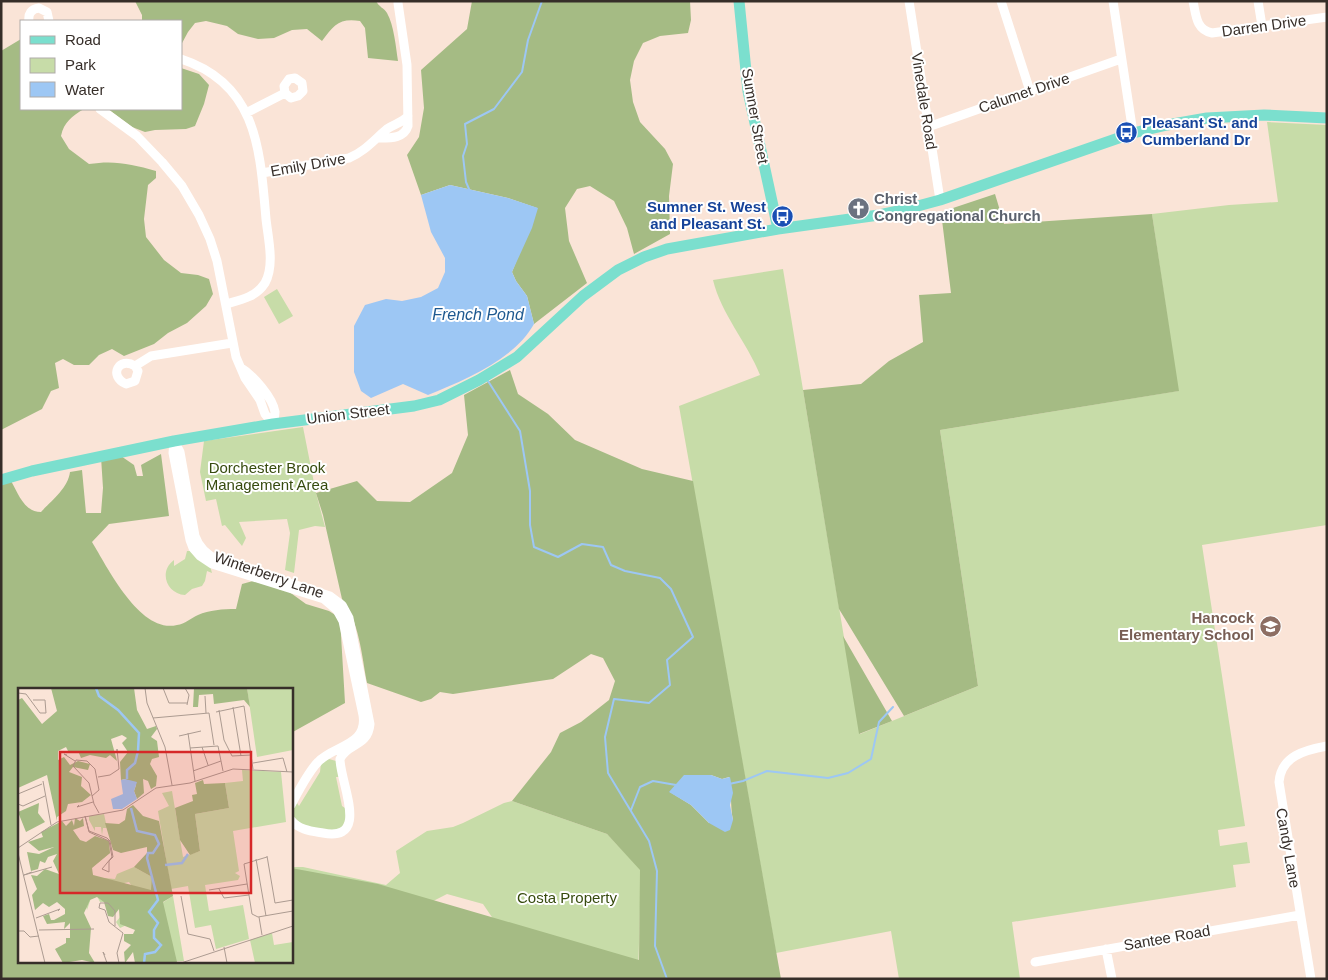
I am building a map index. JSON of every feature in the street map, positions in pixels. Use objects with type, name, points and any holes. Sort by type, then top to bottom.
[{"type":"main road","name":"Sumner Street","points":[[739,1],[748,91],[778,229]]},
{"type":"main road","name":"Union Street","points":[[1,480],[32,471],[174,442],[273,424],[414,406],[434,401],[454,393],[517,357],[583,296],[618,270],[652,254],[778,229],[879,215],[940,200],[1132,133],[1207,118],[1264,114],[1327,118]]},
{"type":"street","name":"Vinedale Road","points":[[909,1],[940,200]]},
{"type":"street","points":[[1001,1],[1030,91]]},
{"type":"street","points":[[1113,1],[1132,133]]},
{"type":"street","name":"Darren Drive","points":[[1193,1],[1198,24],[1206,32],[1215,33],[1327,17]]},
{"type":"street","points":[[1258,1],[1262,26]]},
{"type":"street","name":"Emily Drive","points":[[262,173],[349,158],[359,154],[387,129],[402,122],[408,116],[407,65],[397,2]]},
{"type":"street","points":[[28,20],[30,13],[39,8],[47,12],[49,20]]},
{"type":"street","name":"Calumet Drive","points":[[928,127],[1121,59]]},
{"type":"street","points":[[182,60],[205,69],[231,92],[246,113],[256,136],[262,173],[269,248],[268,274],[254,294],[243,300],[226,304]]},
{"type":"street","points":[[246,113],[285,92]]},
{"type":"street","points":[[101,110],[147,145],[182,186],[199,215],[210,239],[216,261],[226,304],[232,343],[241,368],[250,373],[268,397],[275,413],[273,424]]},
{"type":"street","points":[[135,366],[151,356],[232,343]]},
{"type":"street","name":"Winterberry Lane","points":[[174,442],[180,452],[195,543],[203,558],[330,596],[342,605],[348,615],[370,726],[365,738],[344,753],[340,759]]},
{"type":"street","name":"Winterberry Lane","points":[[276,581],[327,601],[337,610],[343,621],[364,725],[358,737],[317,762],[292,803]]},
{"type":"street","name":"Candy Lane","points":[[1311,979],[1280,796],[1279,777],[1284,766],[1291,758],[1308,750],[1327,746]]},
{"type":"street","points":[[292,821],[302,829],[328,834],[340,833],[348,827],[350,815],[340,759],[330,754]]},
{"type":"street","name":"Santee Road","points":[[1035,962],[1300,915]]},
{"type":"street","points":[[1106,949],[1112,979]]},
{"type":"green space","points":[[135,1],[376,1],[386,11],[389,18],[398,61],[368,58],[365,28],[360,21],[353,20],[338,24],[322,41],[307,29],[292,30],[274,38],[258,39],[238,34],[227,26],[206,21],[195,23],[182,43],[182,20],[142,20],[142,15]]},
{"type":"green space","points":[[472,1],[690,1],[691,20],[688,33],[660,36],[643,43],[634,61],[630,80],[633,102],[640,122],[665,149],[673,164],[669,196],[670,234],[634,254],[627,228],[614,201],[590,186],[577,189],[565,208],[569,241],[587,283],[534,324],[527,296],[512,272],[537,208],[508,198],[450,185],[421,195],[407,155],[419,137],[424,108],[421,70],[467,29]]},
{"type":"green space","points":[[20,40],[20,110],[82,110],[69,120],[62,131],[61,136],[69,149],[89,164],[123,163],[156,171],[156,178],[148,185],[144,219],[146,237],[164,260],[181,273],[198,275],[209,279],[213,294],[206,306],[187,323],[168,333],[154,344],[124,356],[112,349],[99,355],[89,365],[74,365],[63,359],[55,363],[59,388],[51,391],[42,409],[1,430],[1,51]]},
{"type":"green space","points":[[182,68],[199,74],[209,85],[195,126],[186,129],[145,132],[132,127],[109,110],[182,110]]},
{"type":"green space","points":[[1267,122],[1327,125],[1327,525],[1202,545],[1245,826],[1218,830],[1220,846],[1247,842],[1250,863],[1233,865],[1236,887],[1012,922],[1020,979],[899,979],[891,931],[776,953],[679,406],[760,375],[722,305],[713,280],[783,269],[860,734],[978,686],[940,430],[1178,391],[1152,214],[1229,205],[1278,202]]},
{"type":"green space","points":[[995,194],[1004,224],[1152,214],[1179,391],[940,430],[978,686],[904,716],[839,609],[803,390],[861,384],[889,361],[923,342],[919,295],[951,293],[941,212]]},
{"type":"green space","points":[[277,289],[293,316],[279,324],[264,297]]},
{"type":"green space","points":[[510,370],[518,394],[548,414],[575,440],[642,469],[693,481],[781,979],[1,979],[1,483],[11,481],[26,505],[30,509],[41,512],[63,489],[70,472],[82,470],[86,513],[101,513],[103,488],[101,457],[118,454],[134,465],[137,476],[143,476],[141,465],[161,454],[169,516],[109,524],[92,542],[116,582],[138,610],[150,619],[163,625],[177,625],[207,612],[236,609],[242,584],[253,581],[288,591],[306,604],[329,611],[340,618],[345,703],[292,732],[292,688],[18,688],[18,962],[292,962],[292,868],[378,884],[639,960],[640,870],[607,834],[512,801],[551,752],[560,733],[581,722],[609,700],[615,681],[603,658],[591,654],[553,679],[453,694],[440,692],[431,699],[421,702],[367,683],[356,628],[342,599],[323,515],[316,493],[357,481],[377,501],[410,502],[452,473],[468,435],[464,395]],"holes":[[[711,775],[722,779],[729,777],[733,820],[709,823],[691,805],[670,792]]]},
{"type":"green space","name":"Dorchester Brook Management Area","points":[[303,427],[325,527],[315,526],[299,530],[294,573],[285,570],[290,533],[287,519],[239,522],[246,538],[242,546],[225,525],[222,526],[216,499],[206,501],[200,472],[204,441]]},
{"type":"green space","points":[[187,551],[191,551],[210,566],[212,573],[207,571],[202,586],[192,589],[185,595],[173,591],[169,587],[166,570],[174,560],[174,566],[185,559]]},
{"type":"green space","points":[[843,636],[892,721],[859,734]]},
{"type":"green space","points":[[329,759],[336,761],[339,777],[336,777],[342,806],[348,810],[349,814],[340,831],[308,829],[292,817],[292,809],[297,803],[299,806],[320,772],[321,763]]},
{"type":"green space","name":"Costa Property","points":[[512,801],[607,834],[641,870],[638,979],[534,979],[483,904],[447,894],[384,926],[292,961],[292,867],[303,867],[386,885],[400,873],[396,851],[427,831],[453,827]]},
{"type":"water","name":"French Pond","points":[[450,185],[508,198],[538,208],[532,228],[512,272],[527,296],[534,324],[525,337],[501,358],[457,383],[428,395],[403,384],[371,398],[361,391],[354,372],[354,326],[365,305],[386,299],[402,301],[421,297],[438,288],[445,272],[445,258],[431,232],[421,195]]},
{"type":"water","points":[[684,775],[711,775],[722,779],[730,777],[733,793],[730,805],[733,820],[730,830],[725,832],[709,823],[691,805],[669,792]]},
{"type":"waterway","points":[[469,189],[466,182],[463,156],[467,144],[465,124],[494,109],[522,72],[528,40],[542,1]]},
{"type":"waterway","points":[[488,381],[520,431],[530,491],[530,525],[534,547],[558,557],[582,544],[603,547],[611,565],[625,571],[660,578],[671,589],[693,637],[667,660],[670,685],[649,703],[614,699],[605,737],[608,773],[649,841],[657,871],[655,946],[667,979]]},
{"type":"waterway","points":[[729,784],[743,781],[767,771],[828,778],[848,773],[871,759],[879,722],[893,707]]},
{"type":"waterway","points":[[631,810],[640,787],[653,781],[676,785]]},
{"type":"place","name":"Pleasant St. and Cumberland Dr","points":[[1126,132]]},
{"type":"place","name":"Christ Congregational Church","points":[[858,208]]},
{"type":"place","name":"Sumner St. West and Pleasant St.","points":[[782,216]]},
{"type":"place","name":"Hancock Elementary School","points":[[1270,627]]}]
